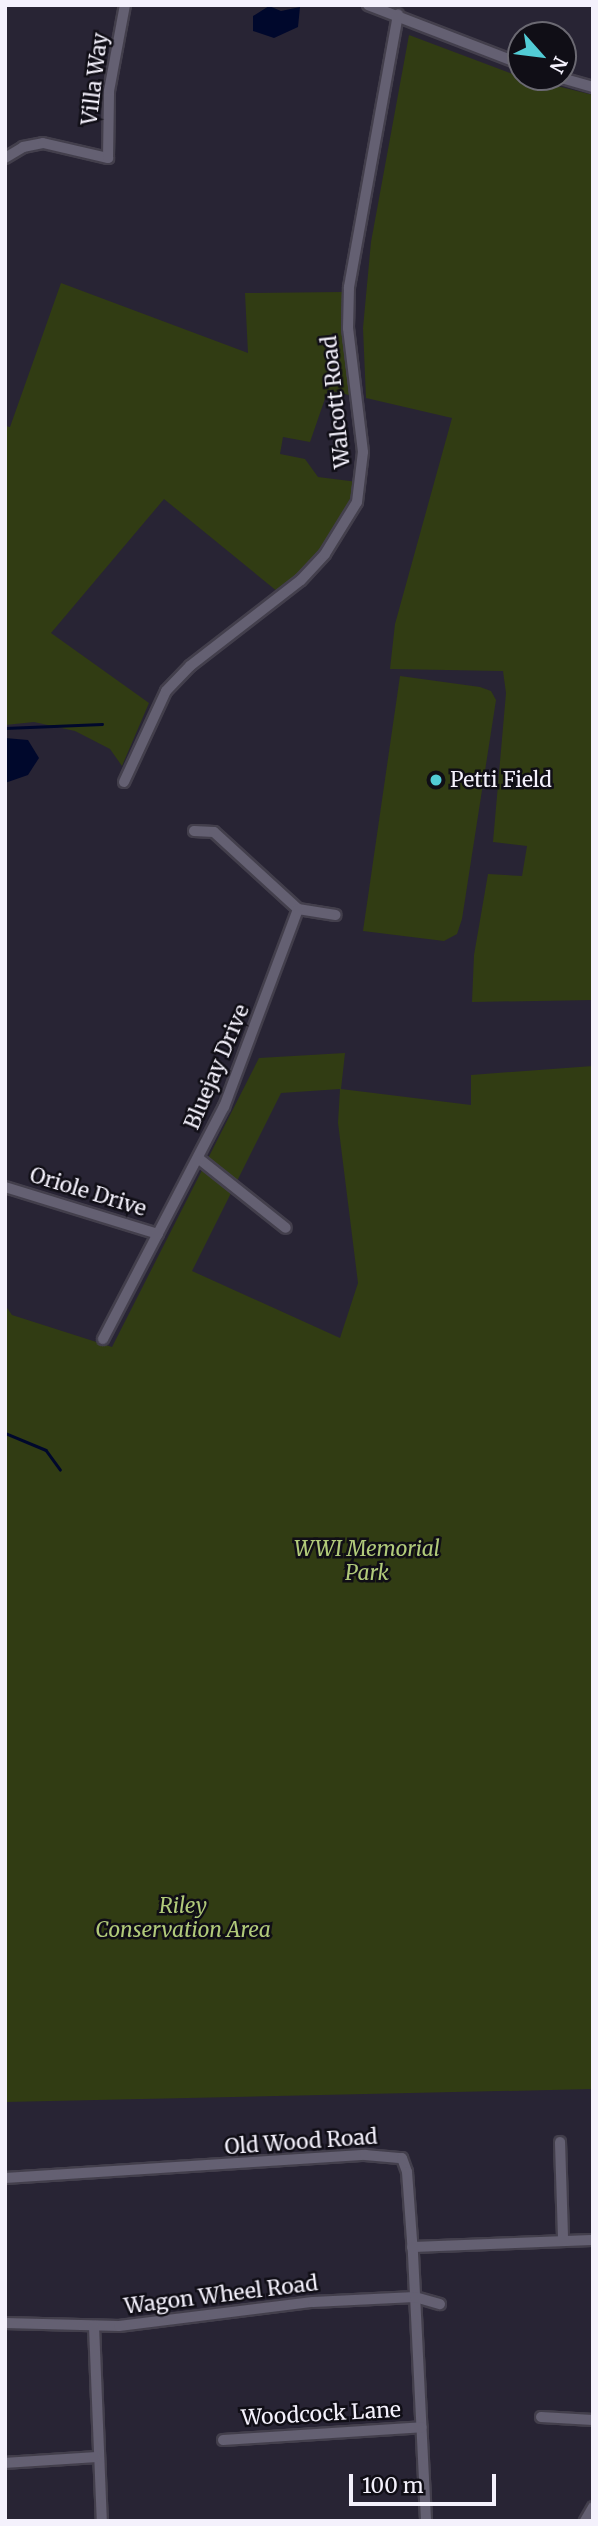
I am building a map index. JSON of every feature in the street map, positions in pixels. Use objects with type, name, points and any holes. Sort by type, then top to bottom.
[{"type":"street","name":"Villa Way","points":[[5,158],[23,147],[43,143],[108,158],[109,91],[125,5]]},
{"type":"street","points":[[368,5],[398,14],[507,58]]},
{"type":"street","name":"Walcott Road","points":[[124,782],[166,691],[190,666],[301,580],[325,554],[357,502],[363,452],[348,328],[349,287],[398,14]]},
{"type":"street","points":[[194,831],[214,832],[298,909],[337,915]]},
{"type":"street","name":"Bluejay Drive","points":[[103,1339],[198,1157],[257,1029],[298,909]]},
{"type":"street","points":[[198,1157],[286,1228]]},
{"type":"street","name":"Oriole Drive","points":[[5,1187],[158,1234]]},
{"type":"street","points":[[560,2142],[563,2239]]},
{"type":"street","name":"Old Wood Road","points":[[5,2178],[389,2155],[402,2158],[407,2172],[412,2247],[426,2521]]},
{"type":"street","points":[[412,2247],[563,2239],[593,2240]]},
{"type":"street","name":"Wagon Wheel Road","points":[[5,2322],[94,2326],[199,2319],[253,2308],[415,2297],[440,2304]]},
{"type":"street","points":[[94,2326],[96,2457],[102,2521]]},
{"type":"street","points":[[541,2417],[593,2420]]},
{"type":"street","name":"Woodcock Lane","points":[[223,2440],[422,2427]]},
{"type":"street","points":[[5,2463],[96,2457]]},
{"type":"street","points":[[585,2521],[593,2507]]},
{"type":"green space","points":[[409,35],[507,72],[507,91],[577,91],[593,95],[593,1000],[472,1002],[474,955],[488,874],[522,876],[527,846],[493,842],[506,693],[503,671],[390,669],[395,624],[452,418],[366,398],[363,328],[371,242]]},
{"type":"green space","points":[[61,283],[248,353],[245,293],[342,292],[353,396],[328,390],[310,442],[283,437],[280,454],[305,459],[318,477],[358,482],[339,522],[306,568],[278,592],[164,499],[51,633],[149,703],[122,766],[110,749],[75,731],[34,722],[5,725],[5,426],[10,427]]},
{"type":"green space","name":"Petti Field","points":[[400,676],[480,687],[491,691],[496,700],[462,919],[457,934],[444,941],[363,931]]},
{"type":"green space","points":[[345,1053],[341,1089],[471,1105],[471,1075],[593,1066],[593,2089],[5,2102],[5,1305],[12,1315],[112,1347],[259,1058]],"holes":[[[340,1089],[338,1123],[358,1283],[340,1338],[192,1271],[281,1093]]]},
{"type":"water","points":[[269,6],[281,11],[300,7],[298,27],[274,38],[253,31],[253,16]]},
{"type":"water","points":[[5,738],[28,740],[39,758],[28,775],[5,783]]},
{"type":"waterway","points":[[5,728],[102,724]]},
{"type":"waterway","points":[[5,1433],[46,1450],[60,1469]]},
{"type":"place","name":"Petti Field","points":[[436,780]]},
{"type":"park label","name":"WWI Memorial Park","points":[[367,1561]]},
{"type":"park label","name":"Riley Conservation Area","points":[[183,1918]]}]
